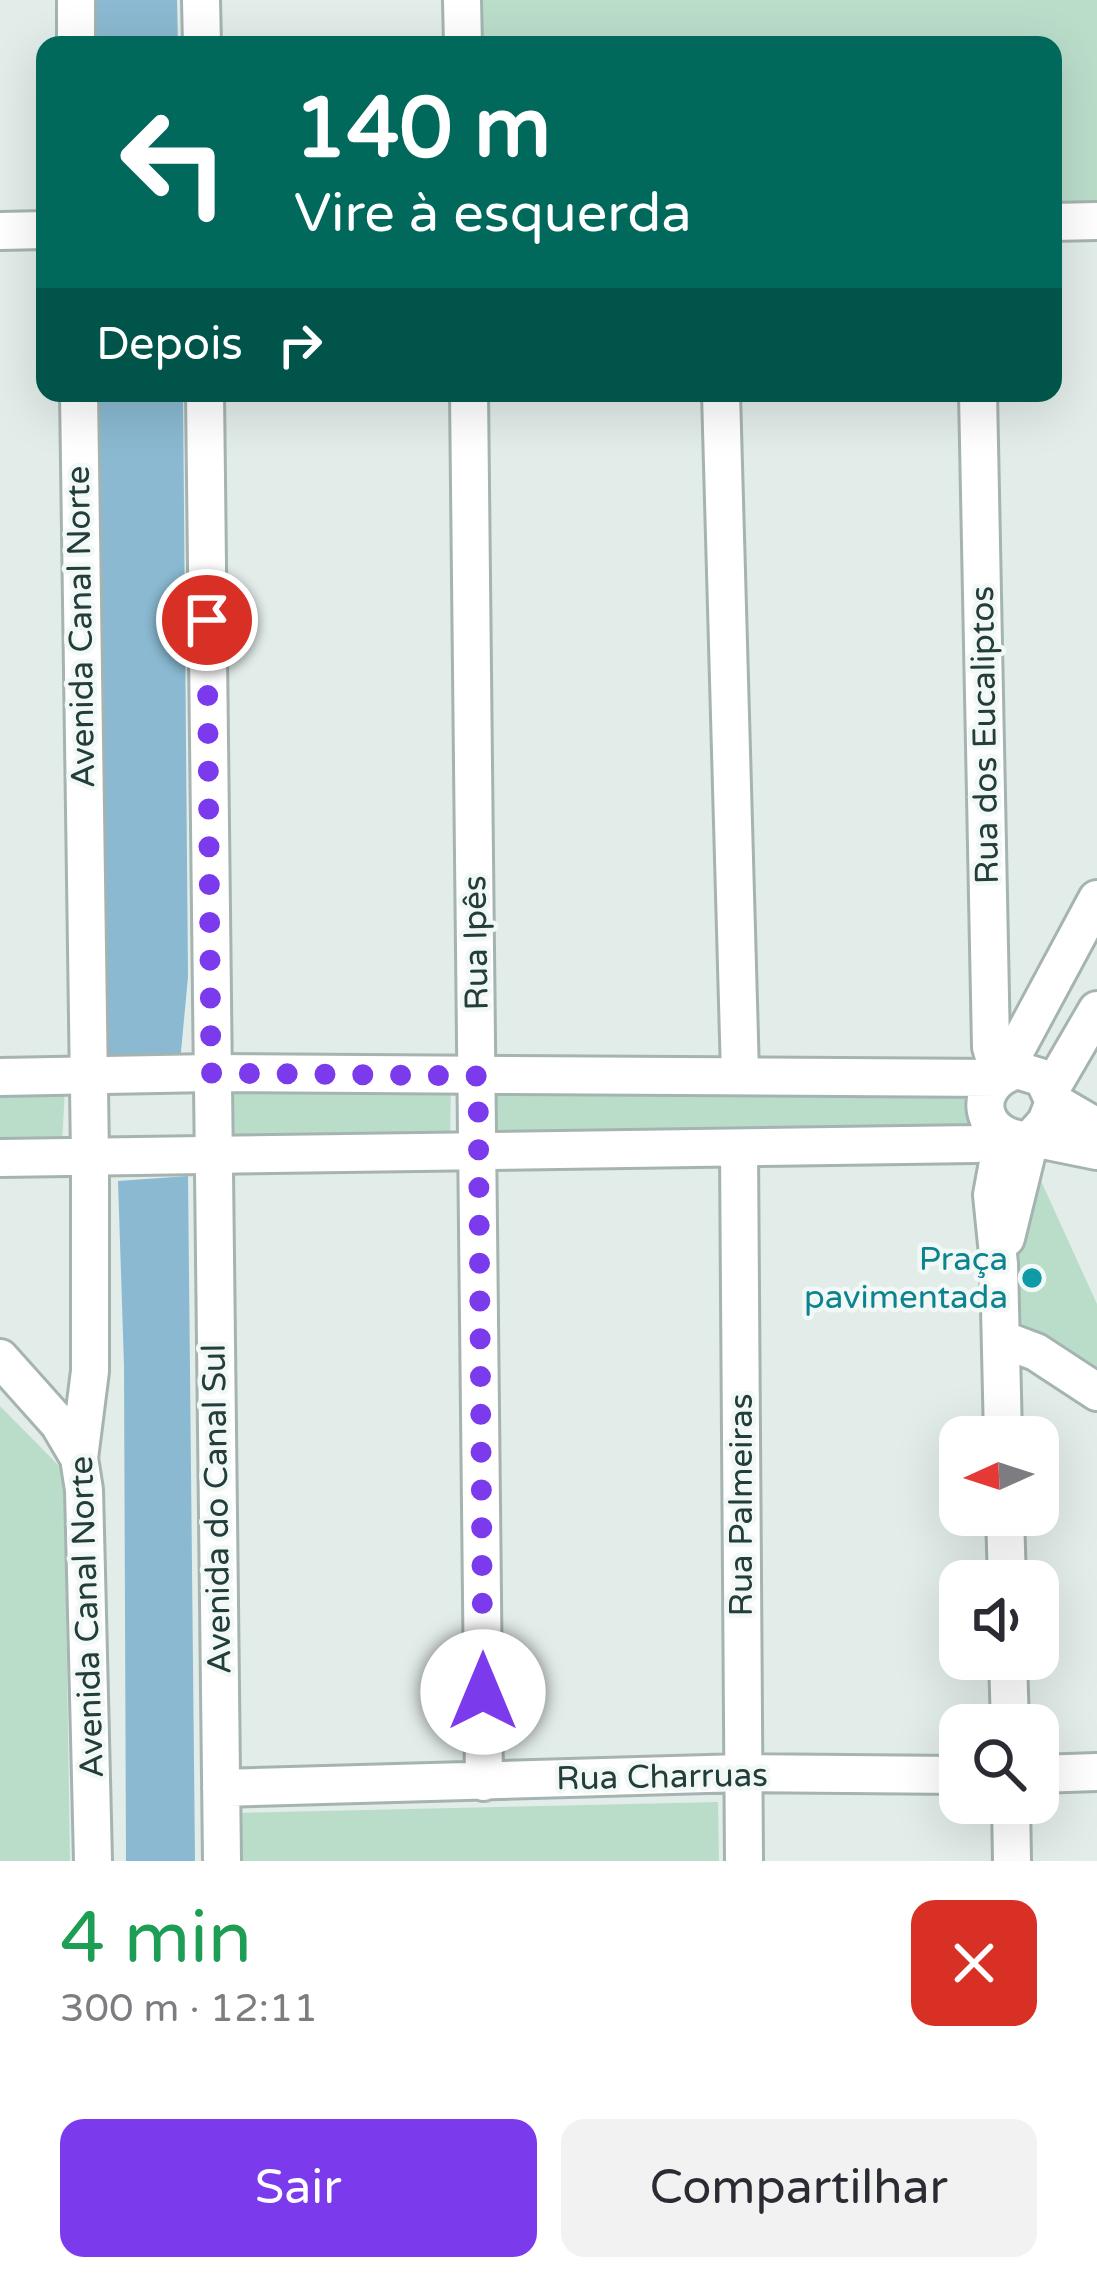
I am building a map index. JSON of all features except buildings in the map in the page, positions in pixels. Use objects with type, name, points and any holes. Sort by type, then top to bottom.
[{"type":"street","points":[[76,0],[76,36]]},
{"type":"street","points":[[201,0],[202,36]]},
{"type":"street","points":[[462,0],[463,36]]},
{"type":"street","points":[[1062,222],[1097,221]]},
{"type":"street","points":[[0,231],[36,230]]},
{"type":"street","name":"Avenida Canal Norte","points":[[79,402],[90,1371],[79,1458],[84,1490],[93,1861]]},
{"type":"street","points":[[205,402],[211,1073]]},
{"type":"street","name":"Rua Ipês","points":[[469,402],[484,1781]]},
{"type":"street","points":[[721,402],[740,1074]]},
{"type":"street","name":"Rua dos Eucaliptos","points":[[978,402],[991,1047],[1000,1076]]},
{"type":"street","points":[[1097,899],[985,1100],[986,1115],[1016,1136],[1097,1151]]},
{"type":"street","points":[[0,1158],[976,1144],[1016,1136],[1046,1122],[1053,1096],[1097,1010]]},
{"type":"street","points":[[0,1077],[211,1073],[1000,1076],[1017,1070],[1030,1071],[1053,1096],[1097,1126]]},
{"type":"street","name":"Avenida do Canal Sul","points":[[211,1073],[223,1861]]},
{"type":"street","points":[[1003,1416],[999,1264],[992,1195],[1016,1136]]},
{"type":"street","name":"Rua Palmeiras","points":[[740,1150],[744,1861]]},
{"type":"street","points":[[1001,1339],[1036,1352],[1097,1392]]},
{"type":"street","points":[[0,1358],[58,1424],[79,1458]]},
{"type":"street","points":[[1059,1773],[1097,1772]]},
{"type":"street","name":"Rua Charruas","points":[[221,1788],[742,1773],[939,1775]]},
{"type":"street","points":[[1012,1824],[1012,1861]]},
{"type":"green space","points":[[469,0],[1097,0],[1097,212],[1062,212],[1062,36],[468,36]]},
{"type":"green space","points":[[499,1087],[968,1087],[973,1132],[493,1138],[482,1106]]},
{"type":"green space","points":[[451,1088],[450,1142],[227,1137],[225,1094]]},
{"type":"green space","points":[[65,1089],[62,1143],[0,1143],[0,1091]]},
{"type":"green space","points":[[1031,1159],[1097,1304],[1097,1375],[1006,1323]]},
{"type":"green space","points":[[0,1406],[64,1471],[70,1861],[0,1861]]},
{"type":"green space","points":[[718,1802],[719,1861],[236,1861],[235,1813]]},
{"type":"water","points":[[92,0],[177,0],[178,36],[91,36]]},
{"type":"water","points":[[96,402],[183,402],[188,977],[180,1062],[100,1057],[104,788]]},
{"type":"water","points":[[188,1176],[195,1861],[126,1861],[124,1365],[118,1181]]},
{"type":"place","name":"Praça pavimentada","points":[[1032,1278]]},
{"type":"route","points":[[207,620],[211,1073],[478,1076],[483,1692]]}]
